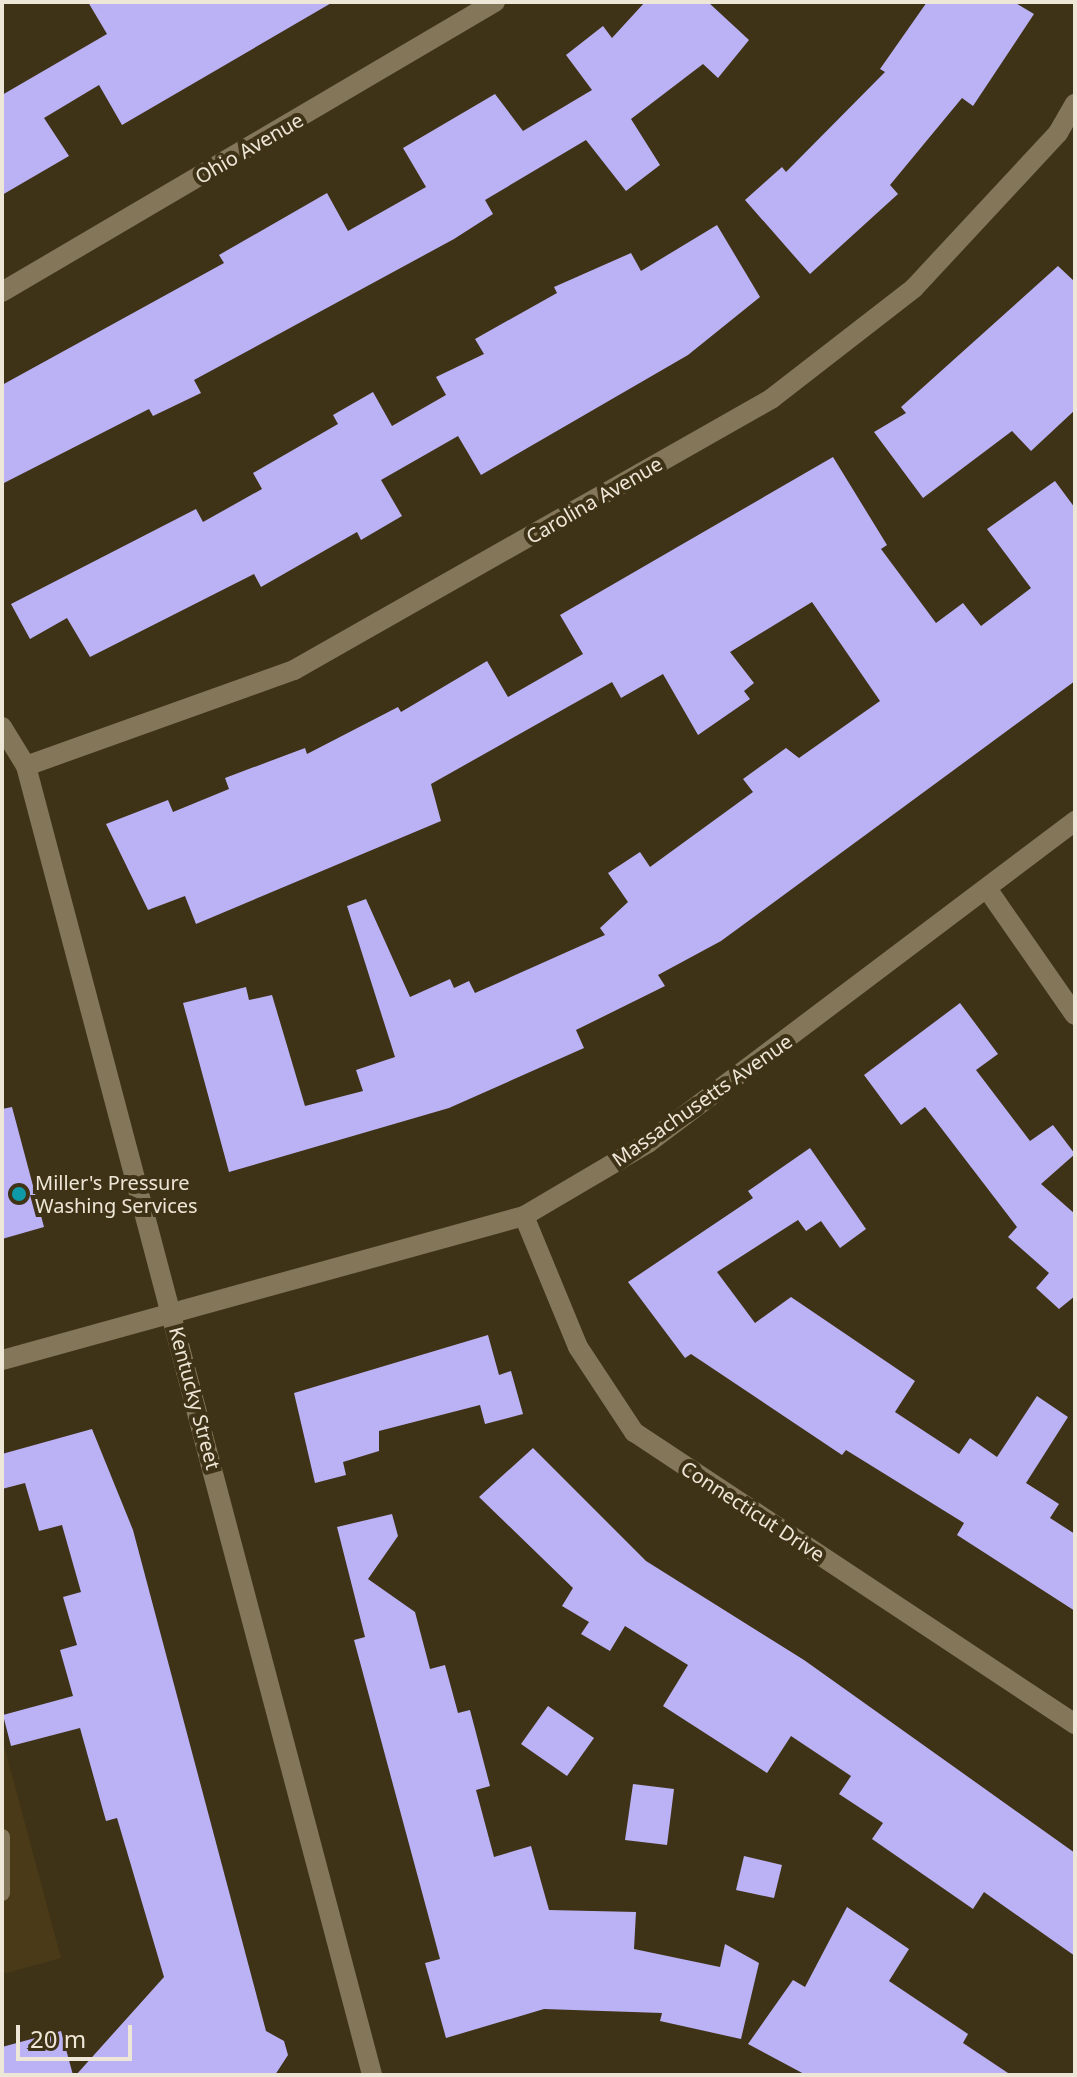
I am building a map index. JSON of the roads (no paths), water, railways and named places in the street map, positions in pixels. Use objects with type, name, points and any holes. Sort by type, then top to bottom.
[{"type":"street","name":"Ohio Avenue","points":[[2,292],[495,2]]},
{"type":"street","name":"Carolina Avenue","points":[[26,766],[294,670],[771,399],[914,288],[1067,138],[1075,104]]},
{"type":"street","name":"Kentucky Street","points":[[2,727],[26,766],[372,2075]]},
{"type":"street","name":"Massachusetts Avenue","points":[[2,1360],[524,1216],[648,1143],[988,890],[1075,821]]},
{"type":"street","points":[[988,890],[1075,1015]]},
{"type":"street","name":"Connecticut Drive","points":[[524,1216],[578,1347],[634,1432],[1075,1724]]},
{"type":"lane","points":[[2,1837],[2,1893]]},
{"type":"place","name":"Miller's Pressure Washing Services","points":[[19,1194]]}]
